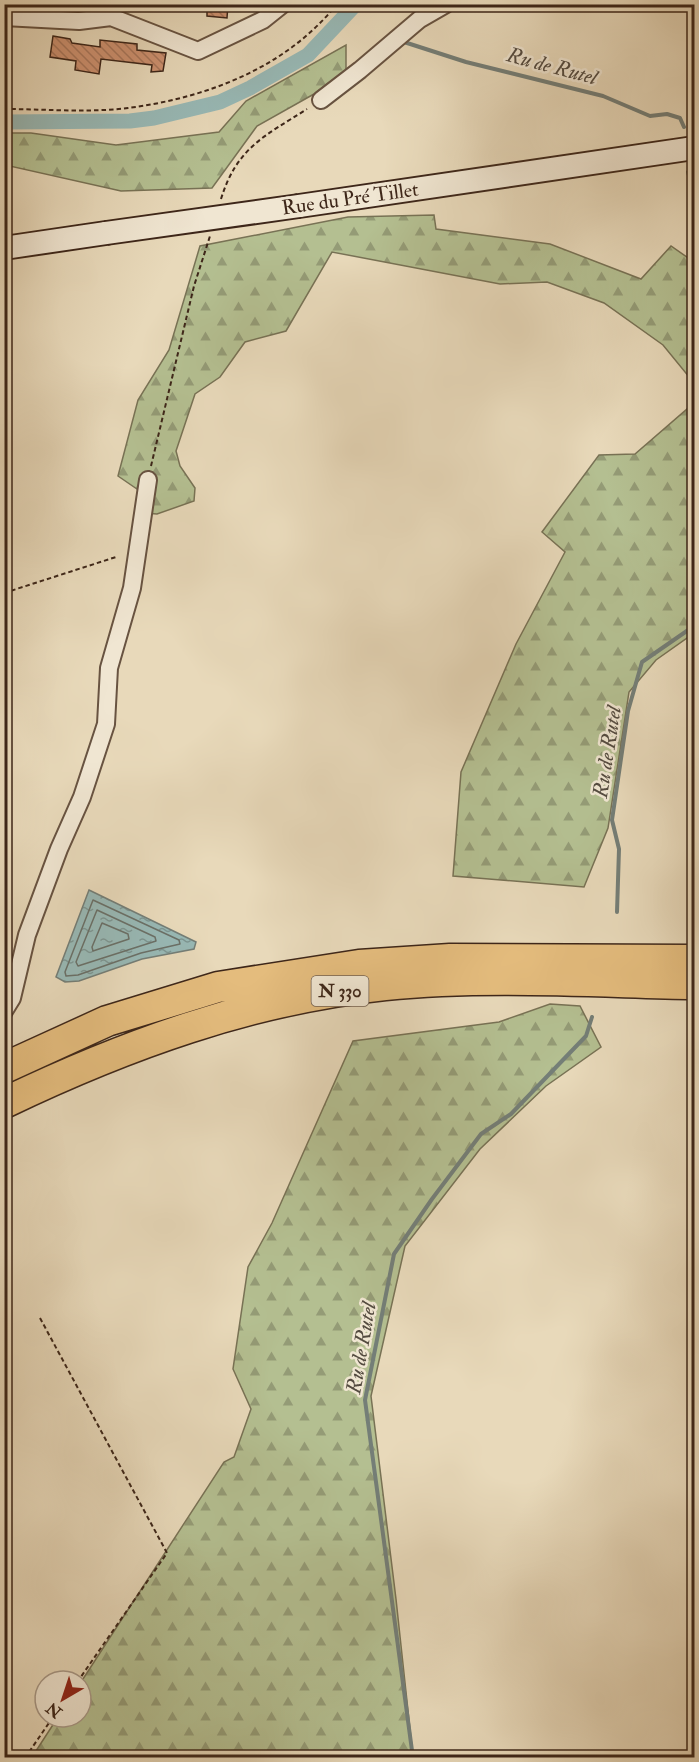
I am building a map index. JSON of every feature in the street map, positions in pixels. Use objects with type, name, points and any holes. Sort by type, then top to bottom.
[{"type":"highway","name":"N 330","points":[[4,1068],[107,1021],[218,987],[359,965],[450,959],[694,960]]},
{"type":"highway","name":"N 330","points":[[4,1103],[154,1039],[257,1008],[320,994],[453,981],[694,984]]},
{"type":"street","points":[[4,17],[79,21],[108,11],[198,51],[262,20],[284,4]]},
{"type":"street","points":[[321,100],[420,19],[446,4]]},
{"type":"street","name":"Rue du Pré Tillet","points":[[4,248],[694,148]]},
{"type":"street","points":[[4,1011],[12,998],[27,935],[59,849],[82,797],[106,724],[109,668],[132,588],[148,480]]},
{"type":"path","points":[[4,109],[127,108],[185,98],[215,89],[252,72],[285,51],[315,28],[337,4]]},
{"type":"path","points":[[218,208],[225,186],[239,158],[254,142],[321,100]]},
{"type":"path","points":[[148,480],[164,403],[194,286],[212,230]]},
{"type":"path","points":[[4,593],[116,557]]},
{"type":"path","points":[[40,1318],[166,1554],[86,1669]]},
{"type":"path","points":[[25,1758],[45,1729]]},
{"type":"green space","points":[[346,45],[346,70],[314,94],[257,126],[212,188],[121,191],[5,165],[5,133],[31,133],[116,145],[219,132],[246,101]]},
{"type":"green space","points":[[434,215],[436,229],[550,244],[641,279],[671,246],[694,262],[694,383],[663,345],[604,303],[547,282],[500,284],[332,252],[286,331],[245,342],[220,377],[195,394],[176,451],[180,466],[195,488],[194,501],[157,514],[145,513],[150,498],[118,476],[138,400],[169,350],[200,246],[348,217]]},
{"type":"green space","points":[[694,403],[694,633],[656,660],[629,692],[608,828],[584,887],[453,876],[461,772],[516,644],[565,552],[542,532],[599,455],[635,454]]},
{"type":"green space","points":[[550,1004],[580,1006],[601,1047],[546,1086],[480,1149],[405,1246],[371,1396],[413,1757],[32,1757],[50,1729],[93,1729],[93,1669],[89,1669],[224,1462],[234,1457],[251,1409],[233,1369],[248,1267],[272,1223],[353,1041],[499,1022]]},
{"type":"water","points":[[89,890],[196,942],[194,949],[142,959],[79,981],[65,982],[56,977]]},
{"type":"building","points":[[207,4],[228,4],[227,18],[207,16]]},
{"type":"building","points":[[53,36],[70,39],[72,43],[100,47],[100,40],[137,44],[137,50],[166,53],[163,71],[151,72],[152,65],[101,59],[99,74],[75,70],[76,61],[50,57]]},
{"type":"waterway","points":[[4,122],[130,121],[154,118],[220,102],[308,55],[356,4]]},
{"type":"waterway","name":"Ru de Rutel","points":[[404,42],[466,62],[603,96],[650,116],[667,114],[680,118],[684,127]]},
{"type":"waterway","name":"Ru de Rutel","points":[[688,172],[694,195]]},
{"type":"waterway","name":"Ru de Rutel","points":[[617,912],[619,849],[612,820],[628,711],[642,662],[694,626]]},
{"type":"waterway","name":"Ru de Rutel","points":[[413,1758],[365,1400],[394,1254],[481,1134],[511,1114],[586,1036],[592,1017]]}]
